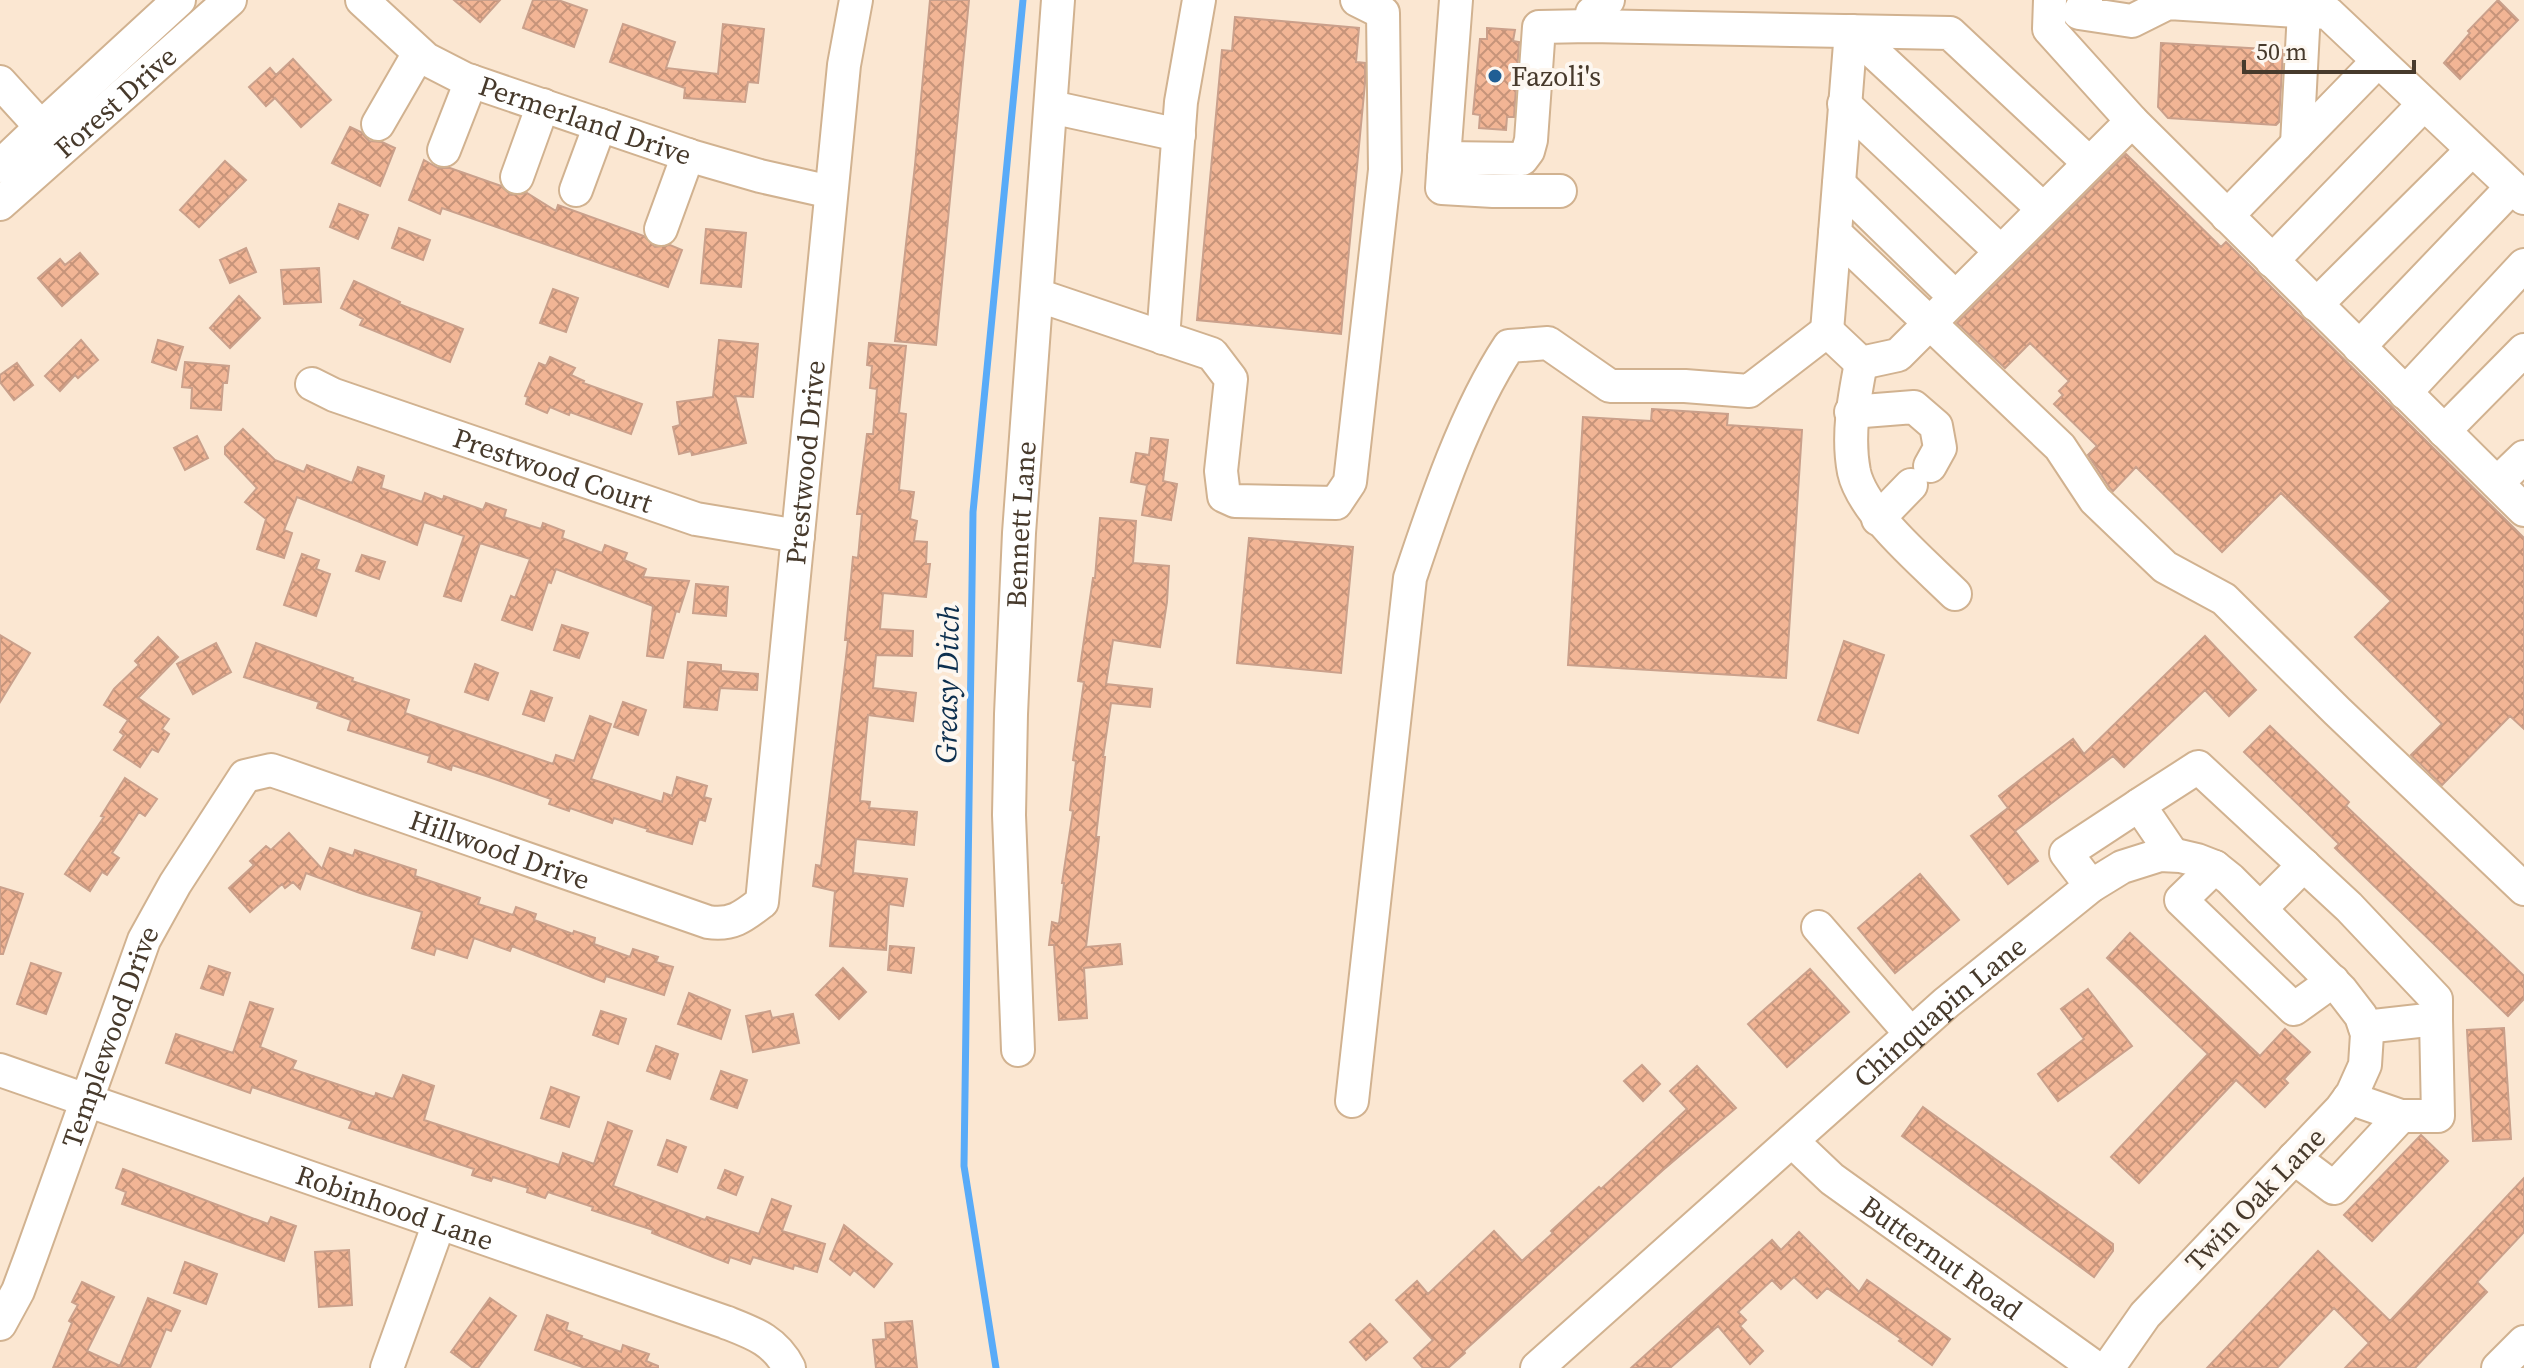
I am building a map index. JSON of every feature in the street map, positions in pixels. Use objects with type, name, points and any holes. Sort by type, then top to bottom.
[{"type":"street","points":[[0,166],[179,0]]},
{"type":"street","name":"Forest Drive","points":[[0,204],[230,0]]},
{"type":"street","name":"Prestwood Drive","points":[[743,917],[762,902],[844,65],[856,0]]},
{"type":"street","name":"Bennett Lane","points":[[1018,1050],[1009,815],[1010,729],[1019,533],[1058,0]]},
{"type":"street","points":[[1163,338],[1181,102],[1199,0]]},
{"type":"street","points":[[1037,295],[1212,354],[1231,379],[1221,471],[1224,496],[1235,501],[1336,503],[1350,482],[1385,170],[1383,13],[1357,0]]},
{"type":"street","points":[[1456,0],[1442,188],[1560,191]]},
{"type":"street","name":"Permerland Drive","points":[[366,1],[419,53],[445,70],[471,81],[688,155],[831,192]]},
{"type":"street","points":[[2359,347],[2518,192],[2328,13],[2168,3],[2132,21],[2074,3],[2049,29],[2132,121],[2316,305],[2524,510]]},
{"type":"street","points":[[1444,158],[1522,159],[1531,140],[1539,27],[1593,10],[1851,31],[1950,33],[2089,163]]},
{"type":"street","points":[[2297,144],[2304,11]]},
{"type":"street","points":[[1352,1101],[1410,578],[1487,380],[1509,346],[1548,343],[1610,386],[1685,386],[1749,391],[1827,331],[1851,31]]},
{"type":"street","points":[[1851,31],[2043,209]]},
{"type":"street","points":[[378,124],[419,53]]},
{"type":"street","points":[[2227,216],[2378,61]]},
{"type":"street","points":[[444,150],[471,81]]},
{"type":"street","points":[[0,82],[41,127]]},
{"type":"street","points":[[1844,104],[2001,252]]},
{"type":"street","points":[[2272,261],[2424,104]]},
{"type":"street","points":[[517,177],[543,105]]},
{"type":"street","points":[[1051,107],[1179,135]]},
{"type":"street","points":[[1861,363],[1898,355],[2132,121]]},
{"type":"street","points":[[576,190],[600,125]]},
{"type":"street","points":[[2316,305],[2471,151]]},
{"type":"street","points":[[661,229],[688,155]]},
{"type":"street","points":[[1839,184],[1955,297]]},
{"type":"street","points":[[1835,233],[2060,447],[2095,500],[2135,539],[2165,567],[2224,599],[2524,889]]},
{"type":"street","points":[[2405,393],[2524,265]]},
{"type":"street","points":[[1827,331],[1861,363]]},
{"type":"street","points":[[2444,431],[2524,350]]},
{"type":"street","points":[[1861,363],[1851,412],[1854,475],[1878,519],[1955,594]]},
{"type":"street","name":"Prestwood Court","points":[[312,384],[334,395],[696,519],[798,536]]},
{"type":"street","points":[[1851,412],[1914,407],[1936,426],[1940,448],[1920,476],[1878,519]]},
{"type":"street","points":[[2497,483],[2524,457]]},
{"type":"street","points":[[2091,886],[2066,853],[2198,767],[2349,907],[2436,999],[2438,1116],[2401,1116],[2349,1098]]},
{"type":"street","name":"Hillwood Drive","points":[[257,773],[271,770],[708,922],[722,924],[743,917]]},
{"type":"street","name":"Templewood Drive","points":[[0,1324],[18,1291],[144,940],[175,884],[240,781],[257,773]]},
{"type":"street","points":[[2139,805],[2173,855]]},
{"type":"street","name":"Chinquapin Lane","points":[[1537,1368],[1911,1034],[2091,886],[2140,859],[2173,855],[2215,867],[2333,981],[2355,1005],[2363,1021]]},
{"type":"street","points":[[2260,909],[2304,865]]},
{"type":"street","points":[[2215,867],[2181,900],[2249,966],[2294,1009],[2333,981]]},
{"type":"street","points":[[1818,927],[1911,1034]]},
{"type":"street","points":[[2363,1021],[2436,1019]]},
{"type":"street","name":"Twin Oak Lane","points":[[2108,1368],[2145,1315],[2349,1098],[2365,1065],[2368,1049],[2363,1021]]},
{"type":"street","name":"Robinhood Lane","points":[[0,1070],[725,1322],[767,1339],[786,1362]]},
{"type":"street","points":[[2294,1158],[2334,1188],[2401,1116]]},
{"type":"street","name":"Butternut Road","points":[[1792,1141],[1832,1179],[2096,1368]]},
{"type":"street","points":[[387,1368],[439,1223]]},
{"type":"street","points":[[2498,1368],[2524,1342]]},
{"type":"building","points":[[454,0],[500,0],[480,22]]},
{"type":"building","points":[[533,0],[558,0],[587,10],[574,47],[523,28]]},
{"type":"building","points":[[930,0],[969,0],[936,345],[895,341]]},
{"type":"building","points":[[2498,0],[2518,20],[2460,79],[2444,63],[2470,33],[2468,31]]},
{"type":"building","points":[[1235,17],[1359,28],[1356,62],[1365,63],[1365,83],[1341,334],[1197,320],[1222,50],[1232,51]]},
{"type":"building","points":[[623,24],[675,42],[666,68],[718,74],[723,24],[764,29],[758,83],[748,82],[745,102],[684,98],[685,88],[610,62]]},
{"type":"building","name":"Fazoli's","points":[[1487,28],[1515,30],[1513,41],[1519,42],[1514,117],[1507,117],[1506,130],[1479,128],[1480,115],[1473,114],[1480,39],[1487,39]]},
{"type":"building","points":[[2161,43],[2283,50],[2279,122],[2276,125],[2168,118],[2158,107]]},
{"type":"building","points":[[293,59],[331,100],[301,127],[275,98],[266,106],[249,87],[270,68],[276,75]]},
{"type":"building","points":[[350,127],[361,132],[369,141],[382,142],[395,148],[380,186],[332,163]]},
{"type":"building","points":[[2126,154],[2221,247],[2226,242],[2524,538],[2524,729],[2510,716],[2442,785],[2411,755],[2442,724],[2355,637],[2391,601],[2281,493],[2222,552],[2136,467],[2113,491],[2110,488],[2088,455],[2097,446],[2054,404],[2063,395],[2059,391],[2069,381],[2030,343],[2005,368],[1957,323]]},
{"type":"building","points":[[424,160],[438,168],[450,168],[501,186],[511,195],[527,193],[556,211],[558,205],[644,236],[655,247],[670,245],[682,250],[668,287],[442,208],[440,214],[409,200]]},
{"type":"building","points":[[225,161],[246,180],[199,227],[180,210]]},
{"type":"building","points":[[339,204],[368,215],[358,239],[330,227]]},
{"type":"building","points":[[399,228],[430,240],[423,260],[392,248]]},
{"type":"building","points":[[706,229],[746,233],[741,287],[701,283]]},
{"type":"building","points":[[246,248],[256,272],[230,283],[220,260]]},
{"type":"building","points":[[80,253],[98,274],[62,306],[38,278],[60,259],[65,265]]},
{"type":"building","points":[[319,268],[321,302],[284,304],[281,270]]},
{"type":"building","points":[[354,281],[399,304],[463,329],[450,362],[360,325],[363,319],[341,308]]},
{"type":"building","points":[[553,289],[578,298],[566,332],[540,323]]},
{"type":"building","points":[[239,296],[260,318],[230,348],[210,328]]},
{"type":"building","points":[[81,340],[98,360],[78,378],[75,375],[60,391],[45,376]]},
{"type":"building","points":[[158,340],[183,347],[176,370],[152,362]]},
{"type":"building","points":[[719,340],[758,344],[753,397],[735,396],[746,443],[692,455],[691,451],[679,454],[673,427],[680,425],[677,402],[713,397]]},
{"type":"building","points":[[869,343],[906,346],[899,413],[906,414],[899,490],[914,492],[910,519],[917,521],[914,541],[927,542],[926,564],[930,564],[926,597],[883,593],[880,629],[913,631],[912,656],[876,655],[873,688],[916,693],[913,721],[868,715],[860,801],[870,802],[869,808],[917,812],[914,845],[856,839],[853,873],[907,879],[903,906],[889,904],[886,950],[830,946],[835,891],[813,886],[816,865],[821,866],[848,640],[845,640],[853,557],[858,558],[862,514],[857,514],[867,434],[873,434],[877,389],[870,388],[872,366],[867,365]]},
{"type":"building","points":[[550,357],[575,368],[571,375],[583,383],[642,404],[631,434],[570,412],[569,415],[550,407],[547,413],[526,404],[528,397],[525,396],[539,363],[546,366]]},
{"type":"building","points":[[185,362],[229,366],[227,383],[223,383],[221,410],[191,408],[192,388],[182,387]]},
{"type":"building","points":[[17,363],[33,385],[14,400],[0,382],[0,375]]},
{"type":"building","points":[[1652,409],[1728,414],[1727,425],[1802,430],[1786,678],[1568,665],[1583,417],[1651,421]]},
{"type":"building","points":[[243,429],[275,460],[304,472],[307,465],[352,483],[358,467],[384,476],[381,488],[422,502],[425,493],[443,500],[444,496],[483,510],[486,503],[506,510],[504,517],[541,529],[543,523],[564,531],[562,538],[602,553],[605,545],[627,553],[624,560],[646,569],[643,577],[689,581],[679,612],[676,611],[663,658],[647,656],[653,606],[556,569],[551,583],[548,582],[532,630],[502,620],[511,596],[515,598],[530,559],[480,543],[461,601],[444,596],[464,536],[424,522],[417,545],[297,497],[284,530],[292,533],[284,558],[257,549],[266,519],[245,502],[257,488],[225,454],[225,447]]},
{"type":"building","points":[[197,436],[208,458],[185,470],[174,448]]},
{"type":"building","points":[[1151,438],[1168,440],[1163,481],[1177,484],[1171,520],[1142,515],[1147,485],[1131,482],[1136,453],[1149,455]]},
{"type":"building","points":[[1100,518],[1136,521],[1133,563],[1169,566],[1167,602],[1160,647],[1113,640],[1106,684],[1152,689],[1150,707],[1111,703],[1103,757],[1096,837],[1099,837],[1086,947],[1120,944],[1122,964],[1084,968],[1087,1018],[1059,1020],[1054,945],[1049,945],[1052,922],[1059,924],[1073,811],[1070,810],[1076,761],[1073,760],[1084,682],[1078,681],[1095,578]]},
{"type":"building","points":[[1249,538],[1353,547],[1341,673],[1237,663]]},
{"type":"building","points":[[302,554],[319,560],[316,569],[330,574],[316,616],[284,605]]},
{"type":"building","points":[[362,555],[385,562],[379,579],[356,571]]},
{"type":"building","points":[[696,584],[728,587],[726,616],[693,613]]},
{"type":"building","points":[[562,625],[588,633],[579,658],[554,650]]},
{"type":"building","points":[[0,635],[30,653],[0,702]]},
{"type":"building","points":[[2205,636],[2256,690],[2229,716],[2205,690],[2124,767],[2113,756],[2015,831],[2038,861],[2008,884],[1971,836],[2008,808],[1999,796],[2073,739],[2084,754]]},
{"type":"building","points":[[158,637],[178,657],[138,698],[169,719],[162,729],[169,734],[158,752],[152,749],[140,767],[114,750],[124,735],[120,732],[128,720],[104,705],[114,689],[139,665],[135,661]]},
{"type":"building","points":[[1844,641],[1884,655],[1858,733],[1818,720]]},
{"type":"building","points":[[216,643],[231,672],[193,694],[177,664]]},
{"type":"building","points":[[256,643],[409,700],[405,713],[553,764],[556,755],[574,761],[590,716],[611,724],[591,779],[662,802],[664,793],[672,796],[677,777],[707,786],[704,797],[711,799],[705,821],[699,819],[692,844],[614,818],[612,823],[570,808],[569,811],[549,804],[551,799],[489,777],[452,765],[451,770],[428,762],[430,756],[348,730],[351,720],[317,708],[319,702],[244,677]]},
{"type":"building","points":[[688,662],[721,665],[721,671],[758,674],[757,690],[720,688],[717,710],[684,707]]},
{"type":"building","points":[[475,664],[498,673],[488,700],[465,692]]},
{"type":"building","points":[[531,691],[552,698],[544,721],[523,714]]},
{"type":"building","points":[[623,702],[646,710],[638,735],[614,727]]},
{"type":"building","points":[[2270,726],[2349,802],[2346,806],[2524,976],[2524,999],[2508,1016],[2335,848],[2339,844],[2244,752]]},
{"type":"building","points":[[125,778],[157,799],[145,816],[139,812],[112,853],[119,858],[107,875],[102,872],[90,891],[65,874],[104,817],[101,816]]},
{"type":"building","points":[[289,833],[322,869],[330,848],[353,856],[355,850],[416,870],[415,876],[480,898],[478,904],[513,915],[516,907],[536,914],[534,920],[595,938],[594,944],[630,957],[633,949],[658,957],[656,962],[673,967],[664,995],[606,976],[604,982],[512,946],[510,951],[474,938],[467,958],[436,948],[434,955],[412,948],[422,912],[306,873],[300,889],[293,882],[285,888],[282,884],[250,912],[229,888],[254,865],[250,861],[266,846],[271,850]]},
{"type":"building","points":[[1920,874],[1959,920],[1895,973],[1858,928]]},
{"type":"building","points":[[0,887],[23,894],[3,954],[0,954]]},
{"type":"building","points":[[2130,933],[2260,1056],[2285,1029],[2310,1052],[2284,1079],[2288,1083],[2265,1107],[2236,1080],[2139,1183],[2111,1157],[2208,1054],[2107,958]]},
{"type":"building","points":[[890,946],[914,948],[911,973],[888,970]]},
{"type":"building","points":[[31,963],[61,973],[46,1014],[17,1004]]},
{"type":"building","points":[[209,966],[230,973],[223,995],[201,988]]},
{"type":"building","points":[[843,968],[866,992],[839,1019],[816,995]]},
{"type":"building","points":[[1810,969],[1849,1012],[1787,1067],[1748,1024]]},
{"type":"building","points":[[2088,989],[2132,1046],[2058,1101],[2038,1074],[2084,1039],[2061,1009]]},
{"type":"building","points":[[689,993],[730,1010],[721,1039],[678,1024]]},
{"type":"building","points":[[250,1002],[273,1009],[260,1047],[296,1061],[292,1069],[375,1097],[376,1093],[393,1099],[403,1075],[434,1086],[424,1120],[559,1165],[563,1153],[594,1164],[608,1122],[632,1131],[613,1186],[705,1220],[707,1217],[759,1234],[772,1199],[791,1206],[782,1231],[825,1244],[817,1272],[794,1265],[793,1269],[753,1257],[750,1264],[730,1257],[728,1263],[652,1233],[653,1230],[592,1210],[593,1207],[548,1192],[545,1198],[527,1192],[528,1188],[493,1177],[491,1181],[472,1175],[474,1169],[349,1128],[352,1121],[252,1087],[250,1093],[166,1063],[176,1034],[233,1053]]},
{"type":"building","points":[[601,1011],[626,1019],[618,1044],[593,1035]]},
{"type":"building","points":[[770,1011],[772,1018],[793,1014],[799,1043],[753,1052],[746,1016]]},
{"type":"building","points":[[2504,1028],[2511,1139],[2473,1141],[2467,1030]]},
{"type":"building","points":[[656,1046],[678,1054],[670,1079],[647,1071]]},
{"type":"building","points":[[1642,1065],[1660,1084],[1643,1101],[1624,1081]]},
{"type":"building","points":[[1697,1066],[1736,1108],[1663,1170],[1448,1368],[1423,1368],[1414,1358],[1433,1340],[1396,1300],[1417,1281],[1428,1294],[1494,1231],[1522,1261],[1553,1233],[1551,1231],[1687,1109],[1670,1091]]},
{"type":"building","points":[[721,1071],[747,1080],[737,1108],[711,1099]]},
{"type":"building","points":[[551,1087],[579,1097],[569,1127],[541,1118]]},
{"type":"building","points":[[1923,1107],[2113,1244],[2113,1251],[2094,1277],[1902,1136]]},
{"type":"building","points":[[2421,1135],[2448,1161],[2372,1241],[2344,1215]]},
{"type":"building","points":[[667,1140],[686,1147],[677,1172],[658,1165]]},
{"type":"building","points":[[123,1169],[268,1224],[271,1217],[296,1226],[284,1261],[122,1204],[126,1192],[116,1188]]},
{"type":"building","points":[[725,1170],[743,1177],[736,1195],[718,1188]]},
{"type":"building","points":[[2524,1178],[2524,1232],[2477,1282],[2487,1292],[2415,1368],[2345,1368],[2369,1343],[2334,1308],[2277,1368],[2207,1368],[2318,1251],[2390,1321]]},
{"type":"building","points":[[844,1225],[892,1264],[874,1287],[854,1270],[850,1275],[830,1259]]},
{"type":"building","points":[[1799,1232],[1859,1292],[1867,1280],[1950,1339],[1932,1365],[1899,1341],[1901,1339],[1827,1288],[1817,1298],[1794,1277],[1781,1289],[1772,1280],[1738,1312],[1746,1320],[1740,1326],[1763,1351],[1750,1364],[1718,1326],[1670,1368],[1631,1368],[1772,1240],[1781,1250]]},
{"type":"building","points":[[349,1250],[352,1305],[319,1307],[315,1252]]},
{"type":"building","points":[[185,1262],[217,1274],[206,1304],[174,1293]]},
{"type":"building","points":[[82,1282],[114,1297],[87,1351],[120,1366],[148,1298],[180,1311],[171,1331],[166,1329],[150,1368],[53,1368],[72,1323],[69,1321],[78,1305],[72,1302]]},
{"type":"building","points":[[490,1298],[516,1316],[478,1368],[473,1368],[451,1352]]},
{"type":"building","points":[[547,1315],[568,1323],[566,1330],[581,1338],[621,1352],[623,1345],[649,1354],[646,1361],[658,1368],[585,1368],[535,1350]]},
{"type":"building","points":[[912,1321],[917,1368],[876,1368],[873,1340],[886,1339],[885,1323]]},
{"type":"building","points":[[1370,1324],[1387,1342],[1366,1360],[1350,1342]]},
{"type":"waterway","name":"Greasy Ditch","points":[[996,1368],[964,1166],[973,512],[1023,0]]},
{"type":"place","name":"Fazoli's","points":[[1495,76]]}]
